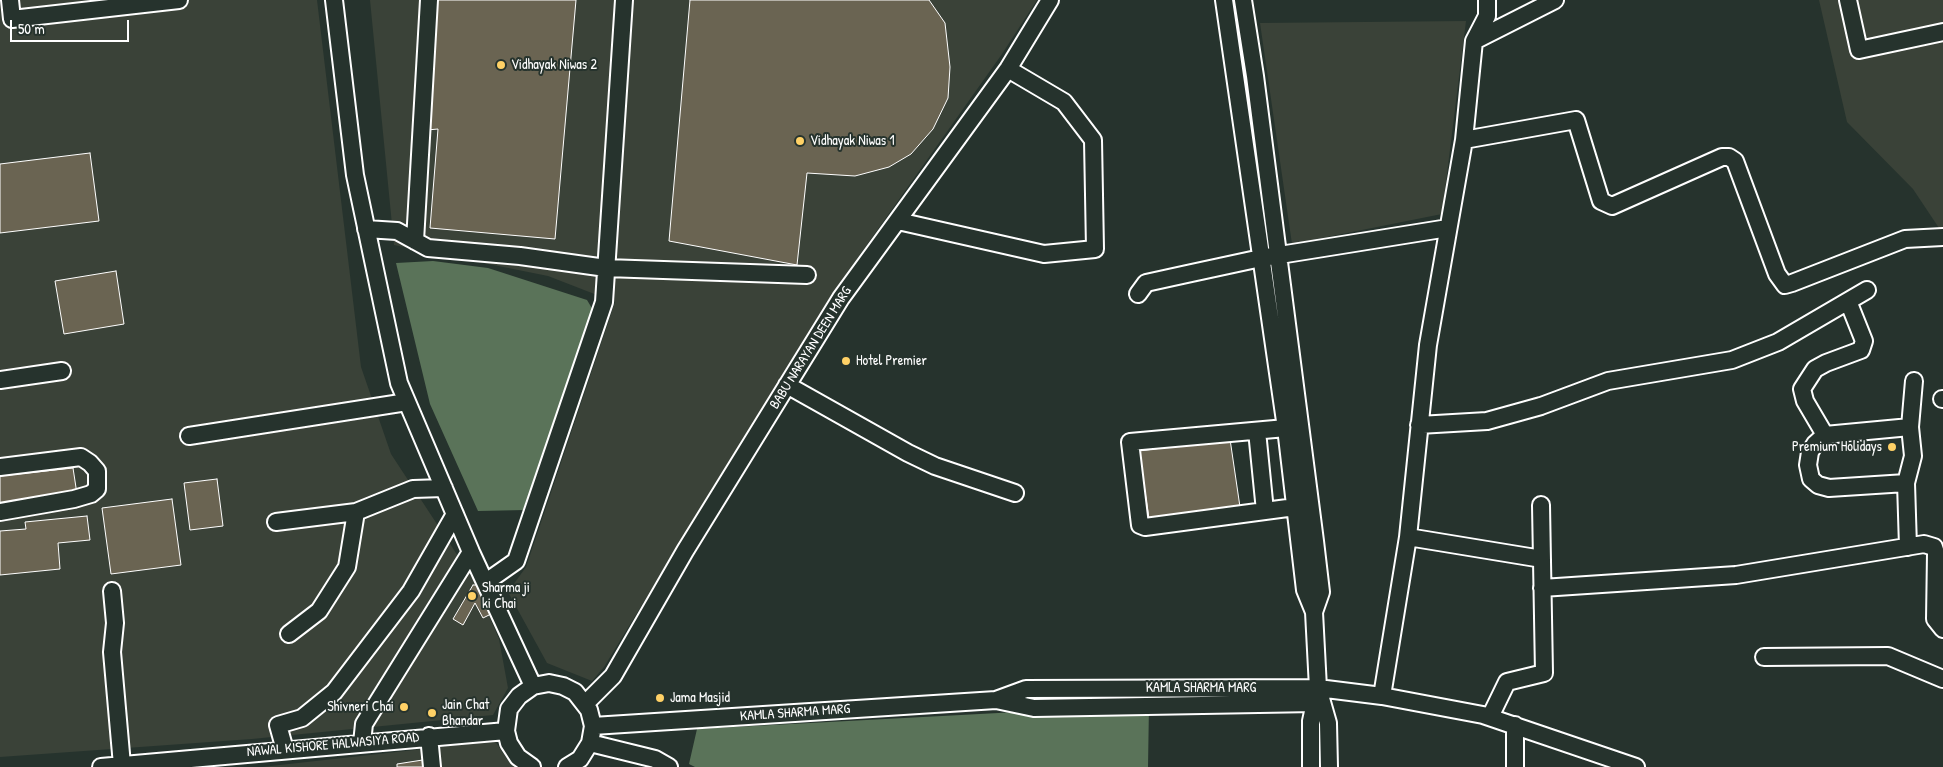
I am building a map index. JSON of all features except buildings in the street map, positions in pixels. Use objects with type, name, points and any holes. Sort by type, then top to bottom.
[{"type":"street","points":[[10,0],[12,19],[179,0]]},
{"type":"street","points":[[334,0],[355,176],[398,383],[471,552],[533,686]]},
{"type":"street","points":[[415,241],[429,0]]},
{"type":"street","points":[[486,582],[516,561],[604,302],[624,0]]},
{"type":"street","name":"BABU NARAYAN DEEN MARG","points":[[586,703],[614,676],[685,551],[842,298],[1008,69],[1050,0]]},
{"type":"street","points":[[1224,0],[1261,258],[1321,592],[1314,612]]},
{"type":"street","points":[[1243,0],[1261,120],[1278,256],[1293,428],[1295,507],[1305,590],[1314,612],[1317,696],[1311,722],[1311,767]]},
{"type":"street","points":[[1382,696],[1408,537],[1428,345],[1464,140],[1474,41],[1487,16],[1487,0]]},
{"type":"street","points":[[1474,41],[1556,0]]},
{"type":"street","points":[[1848,0],[1860,50],[1943,32]]},
{"type":"street","points":[[898,221],[1044,254],[1095,249],[1093,140],[1064,102],[1008,69]]},
{"type":"street","points":[[1241,122],[1261,120]]},
{"type":"street","points":[[1464,140],[1576,120],[1601,201],[1612,206],[1722,157],[1729,157],[1735,161],[1777,274],[1785,285],[1792,284],[1905,239],[1943,237]]},
{"type":"street","points":[[1138,294],[1146,283],[1261,258],[1448,228]]},
{"type":"street","points":[[366,229],[397,231],[428,248],[606,268],[807,275]]},
{"type":"street","points":[[1419,425],[1487,421],[1541,406],[1608,381],[1732,360],[1778,342],[1867,290]]},
{"type":"street","points":[[1825,435],[1805,401],[1802,389],[1815,369],[1861,350],[1864,341],[1848,301]]},
{"type":"street","points":[[0,380],[62,371]]},
{"type":"street","points":[[1908,547],[1906,483],[1913,456],[1910,427],[1914,380]]},
{"type":"street","points":[[787,385],[908,454],[935,466],[1015,493]]},
{"type":"street","points":[[189,436],[407,402]]},
{"type":"street","points":[[1906,483],[1829,488],[1818,485],[1811,479],[1808,465],[1810,452],[1815,444],[1825,435],[1910,427]]},
{"type":"street","points":[[1293,428],[1130,442],[1140,525],[1145,527],[1295,507]]},
{"type":"street","points":[[1257,431],[1265,511]]},
{"type":"street","points":[[0,467],[81,457],[97,471],[97,489],[91,494],[74,499],[0,512]]},
{"type":"street","points":[[276,522],[356,512],[413,489],[444,488]]},
{"type":"street","points":[[1490,717],[1507,682],[1544,673],[1541,505]]},
{"type":"street","points":[[289,634],[319,611],[347,567],[356,512]]},
{"type":"street","points":[[285,750],[278,725],[302,718],[334,692],[411,591],[455,514]]},
{"type":"street","points":[[1408,537],[1542,559]]},
{"type":"street","points":[[1542,588],[1736,575],[1924,544],[1934,547],[1936,553],[1935,619],[1943,629]]},
{"type":"street","points":[[362,743],[364,724],[471,552]]},
{"type":"street","points":[[112,591],[115,623],[112,652],[122,765]]},
{"type":"street","points":[[1764,657],[1888,656],[1943,679]]},
{"type":"street","points":[[532,767],[518,757],[509,743],[506,731],[510,709],[519,696],[533,686],[549,683],[563,686],[575,692],[586,703],[593,726],[590,743],[580,759],[567,767]]},
{"type":"street","points":[[1152,688],[1152,706]]},
{"type":"street","name":"KAMLA SHARMA MARG","points":[[996,700],[1026,689],[1152,688],[1317,696]]},
{"type":"street","points":[[1317,696],[1382,696],[1490,717],[1636,767]]},
{"type":"street","points":[[1317,696],[1328,723],[1329,767]]},
{"type":"street","name":"KAMLA SHARMA MARG","points":[[593,726],[996,700],[1034,708],[1152,706],[1317,696]]},
{"type":"street","points":[[1515,725],[1515,767]]},
{"type":"street","name":"NAWAL KISHORE HALWASIYA ROAD","points":[[101,767],[430,736],[506,731]]},
{"type":"street","points":[[430,736],[432,767]]},
{"type":"street","points":[[590,743],[655,759],[669,767]]},
{"type":"shaded area","points":[[0,0],[317,0],[361,367],[391,454],[473,579],[499,639],[508,688],[493,715],[252,739],[0,757]]},
{"type":"shaded area","points":[[370,0],[1037,0],[1002,54],[832,294],[604,667],[592,681],[547,663],[508,592],[526,567],[615,302],[548,276],[394,245]]},
{"type":"shaded area","points":[[1819,0],[1943,0],[1943,234],[1913,189],[1847,122]]},
{"type":"shaded area","points":[[1466,21],[1442,214],[1292,244],[1260,23]]},
{"type":"shaded area","points":[[495,741],[507,759],[516,767],[262,767]]},
{"type":"green space","points":[[433,261],[488,268],[587,300],[593,310],[525,510],[478,511],[430,404],[396,263]]},
{"type":"green space","points":[[1149,705],[1148,767],[695,767],[689,764],[697,729]]},
{"type":"place","name":"Vidhayak Niwas 2","points":[[501,65]]},
{"type":"place","name":"Vidhayak Niwas 1","points":[[800,141]]},
{"type":"place","name":"Hotel Premier","points":[[846,361]]},
{"type":"place","name":"Premium Holidays","points":[[1892,447]]},
{"type":"place","name":"Sharma ji ki Chai","points":[[472,596]]},
{"type":"place","name":"Jama Masjid","points":[[660,698]]},
{"type":"place","name":"Shivneri Chai","points":[[404,707]]},
{"type":"place","name":"Jain Chat Bhandar","points":[[432,713]]}]
